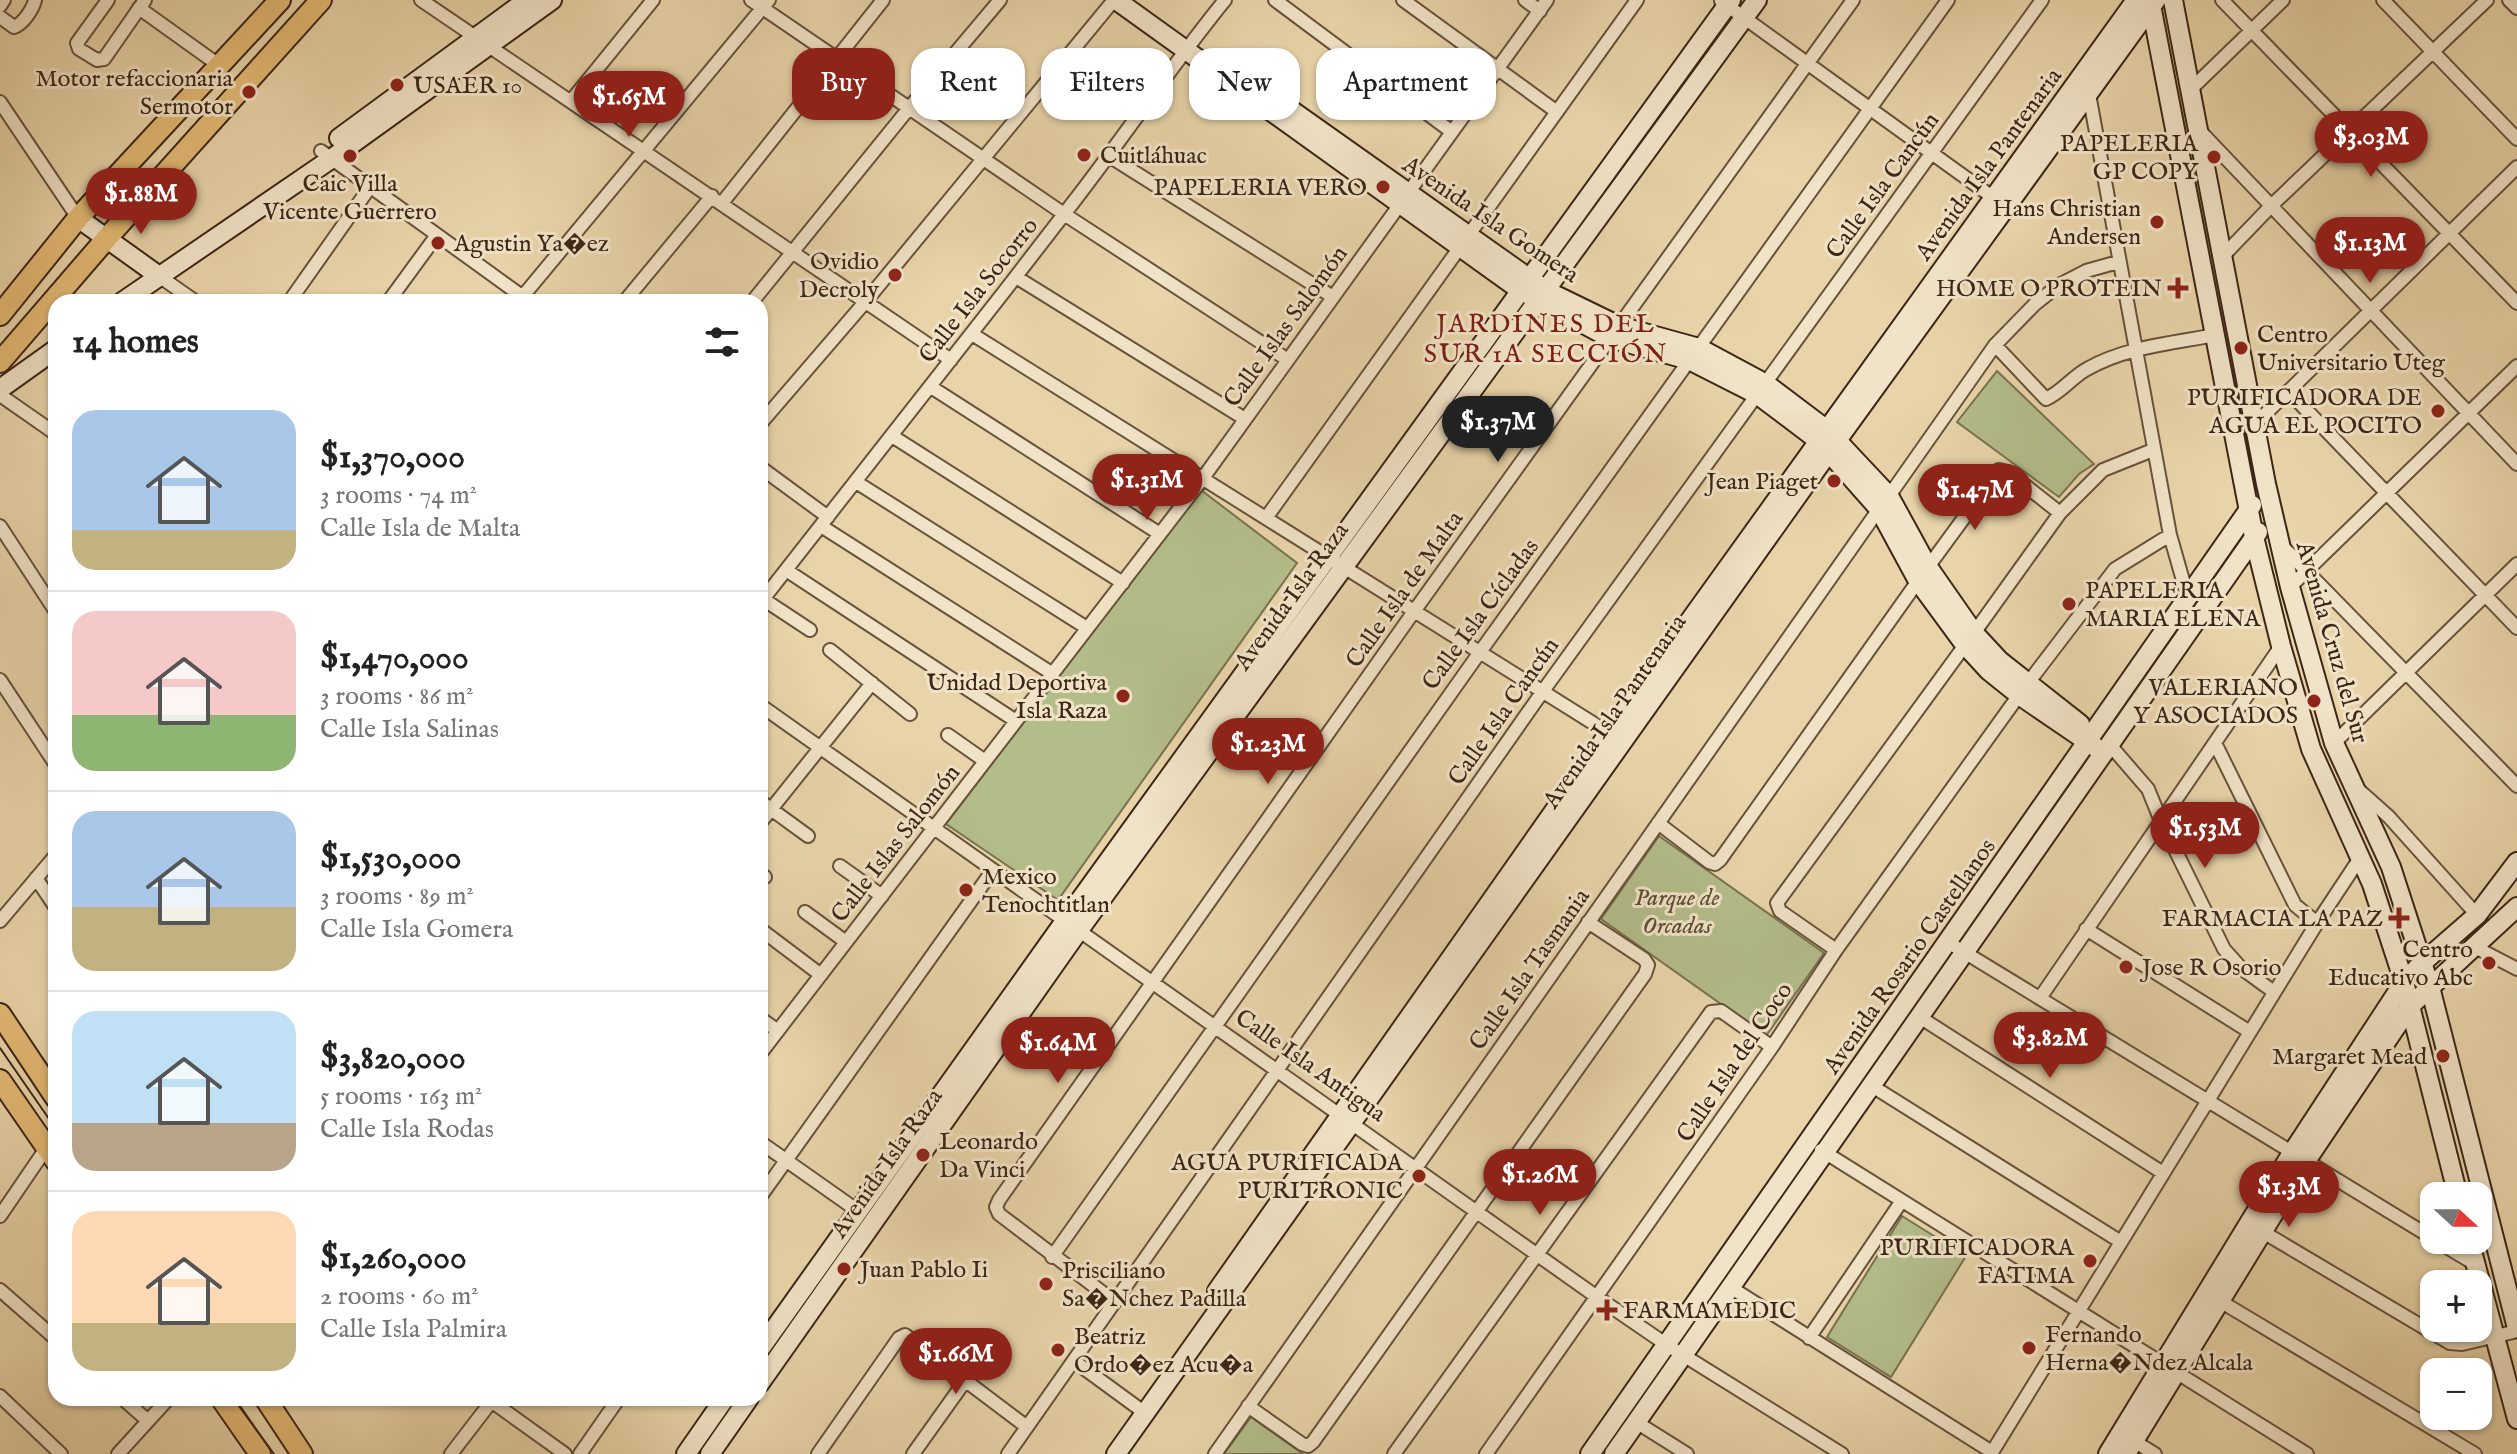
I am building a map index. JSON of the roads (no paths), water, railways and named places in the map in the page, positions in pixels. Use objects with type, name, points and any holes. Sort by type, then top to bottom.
[{"type":"main road","points":[[0,315],[78,218],[280,0]]},
{"type":"main road","points":[[59,294],[321,0]]},
{"type":"main road","points":[[0,362],[48,306]]},
{"type":"main road","points":[[0,1014],[48,1086]]},
{"type":"main road","points":[[0,1080],[48,1150]]},
{"type":"main road","points":[[227,1406],[260,1454]]},
{"type":"main road","points":[[270,1406],[302,1454]]},
{"type":"street","points":[[0,6],[4,0]]},
{"type":"street","points":[[2,23],[14,27],[20,25],[35,0]]},
{"type":"street","points":[[108,0],[77,43],[79,49],[97,60],[104,59],[140,8],[218,69]]},
{"type":"street","points":[[421,0],[951,360]]},
{"type":"street","points":[[438,11],[447,0]]},
{"type":"street","points":[[483,42],[527,0]]},
{"type":"street","points":[[131,294],[155,272],[483,42],[552,0]]},
{"type":"street","points":[[571,101],[653,0]]},
{"type":"street","points":[[751,0],[766,4],[822,48]]},
{"type":"street","points":[[843,48],[883,0]]},
{"type":"street","points":[[759,294],[1000,0]]},
{"type":"street","points":[[768,415],[1115,0]]},
{"type":"street","name":"Avenida Isla Gomera","points":[[1115,0],[1186,48],[1215,55],[1404,199],[1543,296],[1614,332],[1694,354],[1762,390],[1828,440],[1884,502],[1923,574],[1970,639],[1994,666],[2107,749]]},
{"type":"street","name":"Calle Isla Socorro","points":[[768,593],[1016,277],[1225,0]]},
{"type":"street","points":[[1275,0],[1452,132]]},
{"type":"street","points":[[1403,0],[1557,112]]},
{"type":"street","points":[[1525,0],[1544,5]]},
{"type":"street","points":[[1266,518],[1637,0]]},
{"type":"street","name":"Avenida Isla Raza","points":[[1335,561],[1543,296],[1757,0]]},
{"type":"street","name":"Calle Isla de Malta","points":[[1052,1257],[999,1214],[996,1207],[1415,610],[1853,0]]},
{"type":"street","name":"Calle Isla Cícladas","points":[[1052,1257],[1480,652],[1948,0]]},
{"type":"street","name":"Calle Isla Cancún","points":[[1008,1454],[1543,691],[2042,0]]},
{"type":"street","name":"Avenida Cruz del Sur","points":[[2173,0],[2266,484],[2290,587],[2334,743],[2391,867],[2430,987],[2517,1329]]},
{"type":"street","points":[[2222,0],[2517,303]]},
{"type":"street","points":[[2190,90],[2283,0]]},
{"type":"street","points":[[2383,0],[2517,139]]},
{"type":"street","points":[[2222,257],[2272,205],[2487,0]]},
{"type":"street","points":[[2509,0],[2517,8]]},
{"type":"street","points":[[1727,2],[2000,202]]},
{"type":"street","name":"Avenida Isla Raza","points":[[768,1338],[858,1211],[1072,926],[1335,561],[1525,284],[1727,2]]},
{"type":"street","name":"Avenida Cruz del Sur","points":[[2149,2],[2254,537],[2281,646],[2311,749],[2372,884],[2404,982],[2454,1182]]},
{"type":"street","name":"Avenida Isla Pantenaria","points":[[1103,1454],[1140,1410],[1828,440],[2082,89],[2149,2]]},
{"type":"street","points":[[528,294],[766,4]]},
{"type":"street","name":"Calle Islas Salomón","points":[[768,1044],[1203,478],[1544,5]]},
{"type":"street","points":[[2082,89],[2170,535],[2188,598]]},
{"type":"street","points":[[895,97],[1064,214],[1288,360]]},
{"type":"street","points":[[0,102],[78,218],[184,294]]},
{"type":"street","points":[[631,294],[717,200],[792,110]]},
{"type":"street","points":[[2198,129],[2517,464]]},
{"type":"street","points":[[326,155],[515,294]]},
{"type":"street","points":[[1109,156],[1333,297]]},
{"type":"street","points":[[2255,424],[2517,167]]},
{"type":"street","points":[[295,294],[370,187]]},
{"type":"street","points":[[394,294],[437,235]]},
{"type":"street","name":"Calle Isla Tasmania","points":[[1215,1454],[1995,345],[2035,304],[2059,285],[2086,271],[2118,262]]},
{"type":"street","points":[[1016,277],[1245,419]]},
{"type":"street","points":[[972,334],[1615,737]]},
{"type":"street","points":[[1995,345],[2046,399],[2086,369],[2135,351],[2215,335]]},
{"type":"street","points":[[48,355],[0,392],[48,428]]},
{"type":"street","points":[[2290,587],[2389,494],[2517,366]]},
{"type":"street","points":[[931,387],[1160,534]]},
{"type":"street","points":[[2288,391],[2517,628]]},
{"type":"street","points":[[892,436],[1123,583]]},
{"type":"street","points":[[1836,950],[1777,906],[1778,900],[2060,513],[2103,470],[2153,450]]},
{"type":"street","points":[[1658,823],[1715,864],[1720,860],[1996,471],[2001,470],[2060,513]]},
{"type":"street","points":[[768,474],[825,522],[1053,674]]},
{"type":"street","points":[[856,482],[1087,628]]},
{"type":"street","name":"Avenida Rosario Castellanos","points":[[1614,1454],[1636,1422],[1675,1349],[1809,1143],[1946,941],[2266,484]]},
{"type":"street","name":"Avenida Rosario Castellanos","points":[[1590,1454],[1730,1287],[2273,513]]},
{"type":"street","points":[[0,526],[48,600]]},
{"type":"street","name":"Calle Isla del Coco","points":[[1486,1454],[1772,1047],[1836,950],[2024,689],[2115,569],[2170,535]]},
{"type":"street","points":[[2280,544],[2517,786]]},
{"type":"street","points":[[2334,743],[2517,564]]},
{"type":"street","points":[[786,570],[1016,721]]},
{"type":"street","points":[[768,605],[810,630]]},
{"type":"street","points":[[2040,998],[2281,646]]},
{"type":"street","points":[[830,650],[910,714]]},
{"type":"street","points":[[0,680],[48,753]]},
{"type":"street","points":[[768,802],[820,748],[872,683]]},
{"type":"street","name":"Calle Isla Antigua","points":[[768,711],[1597,1297],[1842,1454]]},
{"type":"street","points":[[948,735],[985,761]]},
{"type":"street","points":[[2215,743],[2295,905],[2317,923]]},
{"type":"street","points":[[2107,749],[2148,789],[2224,949],[2241,968],[2274,992]]},
{"type":"street","points":[[2354,786],[2389,817],[2477,915]]},
{"type":"street","points":[[768,807],[808,836]]},
{"type":"street","points":[[1730,1287],[1992,1453],[2274,992],[2360,858]]},
{"type":"street","points":[[2155,1454],[2130,1448],[2170,1368],[2404,982],[2477,915],[2517,862]]},
{"type":"street","points":[[0,921],[48,864]]},
{"type":"street","points":[[840,866],[882,896]]},
{"type":"street","points":[[768,1186],[993,870]]},
{"type":"street","points":[[36,878],[48,896]]},
{"type":"street","points":[[2108,1454],[2220,1301],[2263,1232],[2299,1157],[2410,1006],[2517,907]]},
{"type":"street","points":[[805,912],[846,942]]},
{"type":"street","points":[[1248,1406],[1308,1446],[1645,974],[1648,965],[1644,959],[1588,922]]},
{"type":"street","name":"Avenida Isla Raza","points":[[768,1371],[1072,926]]},
{"type":"street","points":[[2086,929],[2250,1032]]},
{"type":"street","points":[[768,935],[821,975]]},
{"type":"street","points":[[1946,941],[2420,1231]]},
{"type":"street","points":[[2473,946],[2517,969]]},
{"type":"street","points":[[1394,1454],[1714,1010],[1721,1011],[1772,1047]]},
{"type":"street","points":[[1918,1016],[2163,1173]]},
{"type":"street","points":[[768,1024],[778,1031]]},
{"type":"street","points":[[1872,1086],[2121,1242]]},
{"type":"street","points":[[1809,1143],[2307,1454]]},
{"type":"street","points":[[768,1148],[858,1211]]},
{"type":"street","points":[[0,1216],[48,1158]]},
{"type":"street","points":[[1809,1338],[1901,1202]]},
{"type":"street","points":[[2263,1232],[2450,1343],[2462,1344],[2517,1329]]},
{"type":"street","points":[[2458,1254],[2475,1264]]},
{"type":"street","points":[[2472,1254],[2517,1419]]},
{"type":"street","points":[[1052,1257],[1115,1302]]},
{"type":"street","points":[[0,1290],[48,1332]]},
{"type":"street","points":[[2220,1301],[2475,1454]]},
{"type":"street","points":[[818,1454],[899,1338],[905,1335],[1027,1427]]},
{"type":"street","points":[[1074,1361],[1140,1410]]},
{"type":"street","points":[[913,1454],[965,1381]]},
{"type":"street","points":[[0,1396],[61,1454]]},
{"type":"street","points":[[131,1406],[147,1420]]},
{"type":"street","points":[[118,1454],[161,1406]]},
{"type":"street","points":[[451,1454],[486,1406]]},
{"type":"street","points":[[500,1406],[565,1454]]},
{"type":"street","points":[[580,1454],[613,1406]]},
{"type":"street","points":[[686,1454],[719,1406]]},
{"type":"street","points":[[710,1454],[743,1406]]},
{"type":"street","name":"Avenida Isla Pantenaria","points":[[1116,1454],[1140,1410]]},
{"type":"street","points":[[1636,1422],[1687,1454]]},
{"type":"tram line","points":[[0,1048],[48,1117]]},
{"type":"tram line","points":[[239,1406],[274,1454]]},
{"type":"place","name":"USAER 10","points":[[397,85]]},
{"type":"place","name":"Motor refaccionaria Sermotor","points":[[249,92]]},
{"type":"place","name":"Cuitláhuac","points":[[1084,155]]},
{"type":"place","name":"Caic Villa Vicente Guerrero","points":[[350,156]]},
{"type":"place","name":"PAPELERIA GP COPY","points":[[2214,157]]},
{"type":"place","name":"PAPELERIA VERO","points":[[1383,187]]},
{"type":"place","name":"Hans Christian Andersen","points":[[2157,222]]},
{"type":"place","name":"Agustin Ya�ez","points":[[438,243]]},
{"type":"place","name":"Ovidio Decroly","points":[[895,275]]},
{"type":"place","name":"HOME O PROTEIN","points":[[2178,288]]},
{"type":"place","name":"Centro Universitario Uteg","points":[[2241,348]]},
{"type":"place","name":"PURIFICADORA DE AGUA EL POCITO","points":[[2438,411]]},
{"type":"place","name":"Jean Piaget","points":[[1834,481]]},
{"type":"place","name":"PAPELERIA MARIA ELENA","points":[[2069,604]]},
{"type":"place","name":"Unidad Deportiva Isla Raza","points":[[1123,696]]},
{"type":"place","name":"VALERIANO Y ASOCIADOS","points":[[2314,701]]},
{"type":"place","name":"Mexico Tenochtitlan","points":[[966,890]]},
{"type":"place","name":"FARMACIA LA PAZ","points":[[2399,918]]},
{"type":"place","name":"Centro Educativo Abc","points":[[2489,963]]},
{"type":"place","name":"Jose R Osorio","points":[[2126,967]]},
{"type":"place","name":"Margaret Mead","points":[[2443,1056]]},
{"type":"place","name":"Leonardo Da Vinci","points":[[923,1155]]},
{"type":"place","name":"AGUA PURIFICADA PURITRONIC","points":[[1419,1176]]},
{"type":"place","name":"PURIFICADORA FATIMA","points":[[2090,1261]]},
{"type":"place","name":"Juan Pablo Ii","points":[[844,1269]]},
{"type":"place","name":"Prisciliano Sa�Nchez Padilla","points":[[1046,1284]]},
{"type":"place","name":"FARMAMEDIC","points":[[1607,1310]]},
{"type":"place","name":"Fernando Herna�Ndez Alcala","points":[[2029,1348]]},
{"type":"place","name":"Beatriz Ordo�ez Acu�a","points":[[1058,1350]]},
{"type":"district","name":"JARDINES DEL SUR 1A SECCIÓN","points":[[1546,338]]},
{"type":"park label","name":"Parque de Orcadas","points":[[1677,911]]}]
